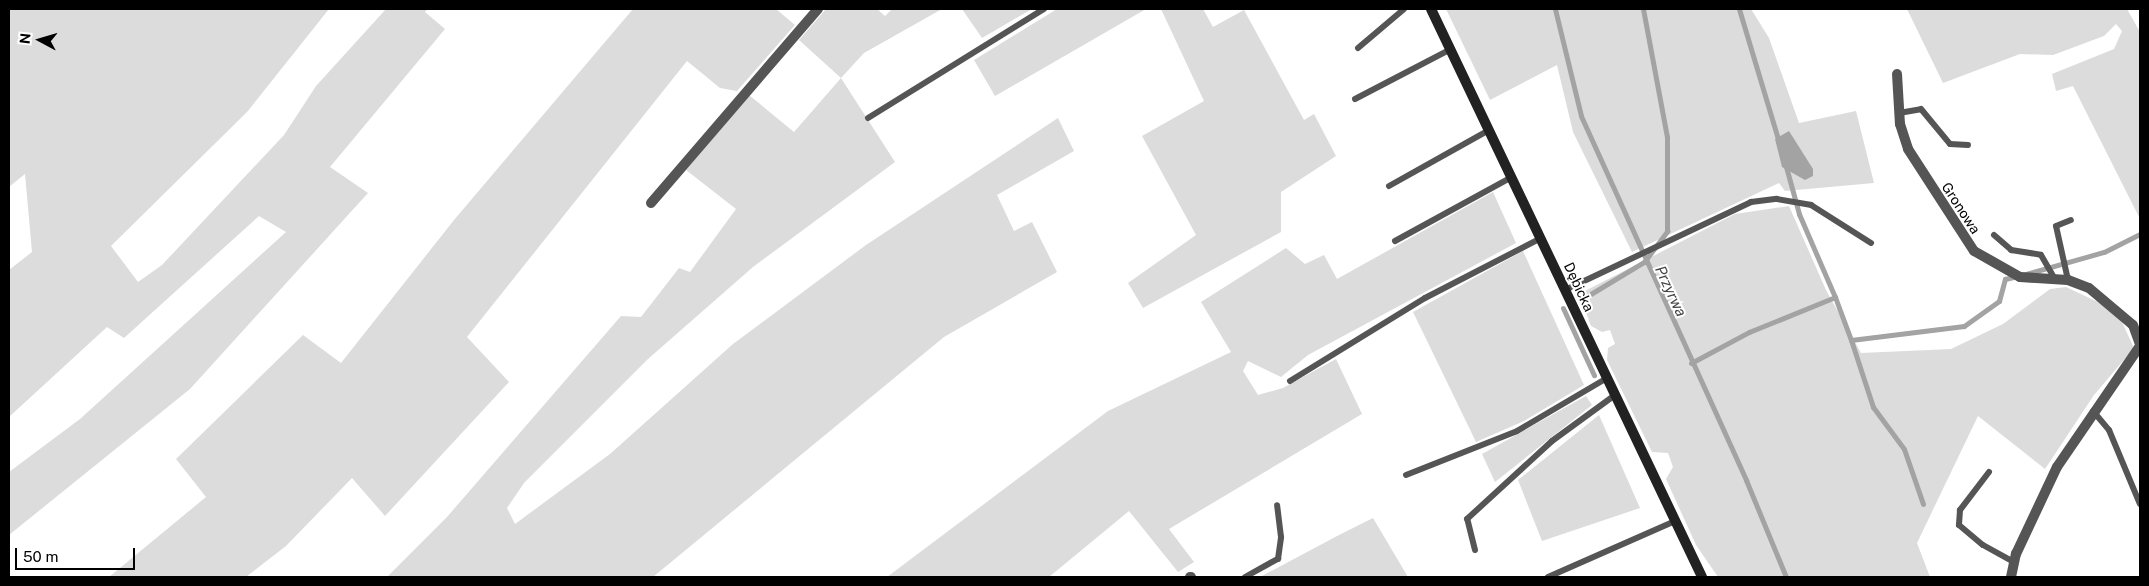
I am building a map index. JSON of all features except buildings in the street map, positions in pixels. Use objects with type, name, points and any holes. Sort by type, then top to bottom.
[{"type":"street","points":[[651,203],[818,9]]},
{"type":"street","name":"Dębicka","points":[[1431,9],[1702,577]]},
{"type":"street","name":"Gronowa","points":[[1897,74],[1899,113],[1908,149],[1974,252],[2020,277],[2068,280],[2111,302],[2133,326],[2140,345],[2133,362],[2093,411],[2057,466],[2014,562],[2011,577]]},
{"type":"lane","points":[[868,118],[1044,9]]},
{"type":"lane","points":[[1358,48],[1404,9]]},
{"type":"lane","points":[[1355,100],[1451,49]]},
{"type":"lane","points":[[1899,113],[1921,109],[1950,144],[1968,146]]},
{"type":"lane","points":[[1389,186],[1489,130]]},
{"type":"lane","points":[[1395,241],[1512,176]]},
{"type":"lane","points":[[1565,290],[1751,202],[1777,199],[1811,205],[1871,243]]},
{"type":"lane","points":[[2068,280],[2056,226],[2071,220]]},
{"type":"lane","points":[[1994,235],[2011,250],[2041,255],[2055,279]]},
{"type":"lane","points":[[1290,381],[1425,298],[1541,238]]},
{"type":"lane","points":[[1406,475],[1517,431],[1607,378]]},
{"type":"lane","points":[[1476,550],[1467,519],[1552,441],[1615,395]]},
{"type":"lane","points":[[2093,411],[2109,430],[2140,504]]},
{"type":"lane","points":[[1989,472],[1960,510],[1959,525],[1983,545],[2014,562]]},
{"type":"lane","points":[[1245,577],[1278,559],[1282,537],[1276,505]]},
{"type":"lane","points":[[1548,577],[1676,521]]},
{"type":"shaded area","points":[[9,9],[329,9],[247,112],[111,246],[138,282],[162,265],[284,135],[316,86],[386,9],[427,9],[425,12],[445,29],[330,167],[368,193],[190,389],[9,535],[9,472],[80,419],[286,232],[259,216],[124,338],[107,327],[9,417],[9,270],[32,252],[25,174],[9,187]]},
{"type":"shaded area","points":[[633,9],[776,9],[795,25],[737,91],[720,88],[687,61],[467,337],[509,382],[385,516],[352,478],[286,546],[246,577],[109,577],[206,497],[176,459],[303,335],[341,363],[454,220]]},
{"type":"shaded area","points":[[826,9],[877,9],[885,16],[892,9],[942,9],[864,53],[841,78],[799,40]]},
{"type":"shaded area","points":[[962,9],[1032,9],[982,38]]},
{"type":"shaded area","points":[[1057,9],[1146,9],[995,96],[974,60]]},
{"type":"shaded area","points":[[1161,9],[1203,9],[1213,27],[1244,10],[1304,120],[1314,114],[1336,156],[1281,192],[1281,232],[1143,308],[1128,283],[1196,235],[1142,136],[1204,101]]},
{"type":"shaded area","points":[[1446,9],[1751,9],[1769,38],[1799,123],[1856,111],[1874,183],[1785,191],[1779,183],[1632,252],[1573,132],[1557,65],[1490,100]]},
{"type":"shaded area","points":[[1907,9],[2127,9],[2140,32],[2140,219],[2073,86],[2056,91],[2052,74],[2114,49],[2122,31],[2116,24],[2104,36],[2053,55],[2020,54],[1943,83]]},
{"type":"shaded area","points":[[841,78],[895,162],[753,267],[648,359],[524,483],[507,508],[515,524],[610,454],[733,344],[866,245],[1058,118],[1074,151],[997,195],[1014,231],[1032,222],[1057,272],[944,337],[653,577],[387,577],[447,517],[621,316],[641,317],[679,268],[690,272],[736,209],[686,170],[749,95],[794,132]]},
{"type":"shaded area","points":[[1789,131],[1813,169],[1813,176],[1805,180],[1782,167],[1775,139]]},
{"type":"shaded area","points":[[1493,192],[1516,243],[1308,355],[1281,377],[1248,361],[1243,371],[1258,395],[1283,388],[1336,359],[1362,414],[1169,529],[1194,562],[1178,572],[1129,511],[1049,577],[887,577],[1108,411],[1231,352],[1201,302],[1286,248],[1305,264],[1324,255],[1337,279]]},
{"type":"shaded area","points":[[1789,206],[1826,290],[1861,353],[1951,349],[2003,324],[2050,289],[2066,287],[2102,304],[2122,322],[2134,348],[2094,395],[2045,469],[1978,416],[1917,543],[1930,577],[1718,577],[1696,545],[1666,479],[1673,467],[1668,453],[1652,452],[1607,360],[1608,348],[1615,344],[1610,330],[1602,332],[1591,326],[1579,294],[1735,214]]},
{"type":"shaded area","points":[[1523,251],[1584,385],[1524,421],[1476,442],[1413,312]]},
{"type":"shaded area","points":[[1586,396],[1592,405],[1495,482],[1482,454]]},
{"type":"shaded area","points":[[1599,415],[1640,508],[1542,541],[1518,480]]},
{"type":"shaded area","points":[[1373,518],[1408,577],[1260,577],[1339,535]]},
{"type":"waterway","name":"Przyrwa","points":[[1555,9],[1581,116],[1746,480],[1786,577]]},
{"type":"waterway","points":[[1584,298],[1644,262],[1667,231],[1667,137],[1643,9]]},
{"type":"waterway","points":[[1739,9],[1779,142]]},
{"type":"waterway","points":[[1785,163],[1799,214],[1835,297]]},
{"type":"waterway","points":[[2026,274],[2104,252],[2140,234]]},
{"type":"waterway","points":[[1691,363],[1749,332],[1835,297],[1851,340],[1964,326],[1999,301],[2005,279],[2018,276]]},
{"type":"waterway","points":[[1563,308],[1594,375]]},
{"type":"waterway","points":[[1851,340],[1873,407],[1904,449],[1923,504]]}]
